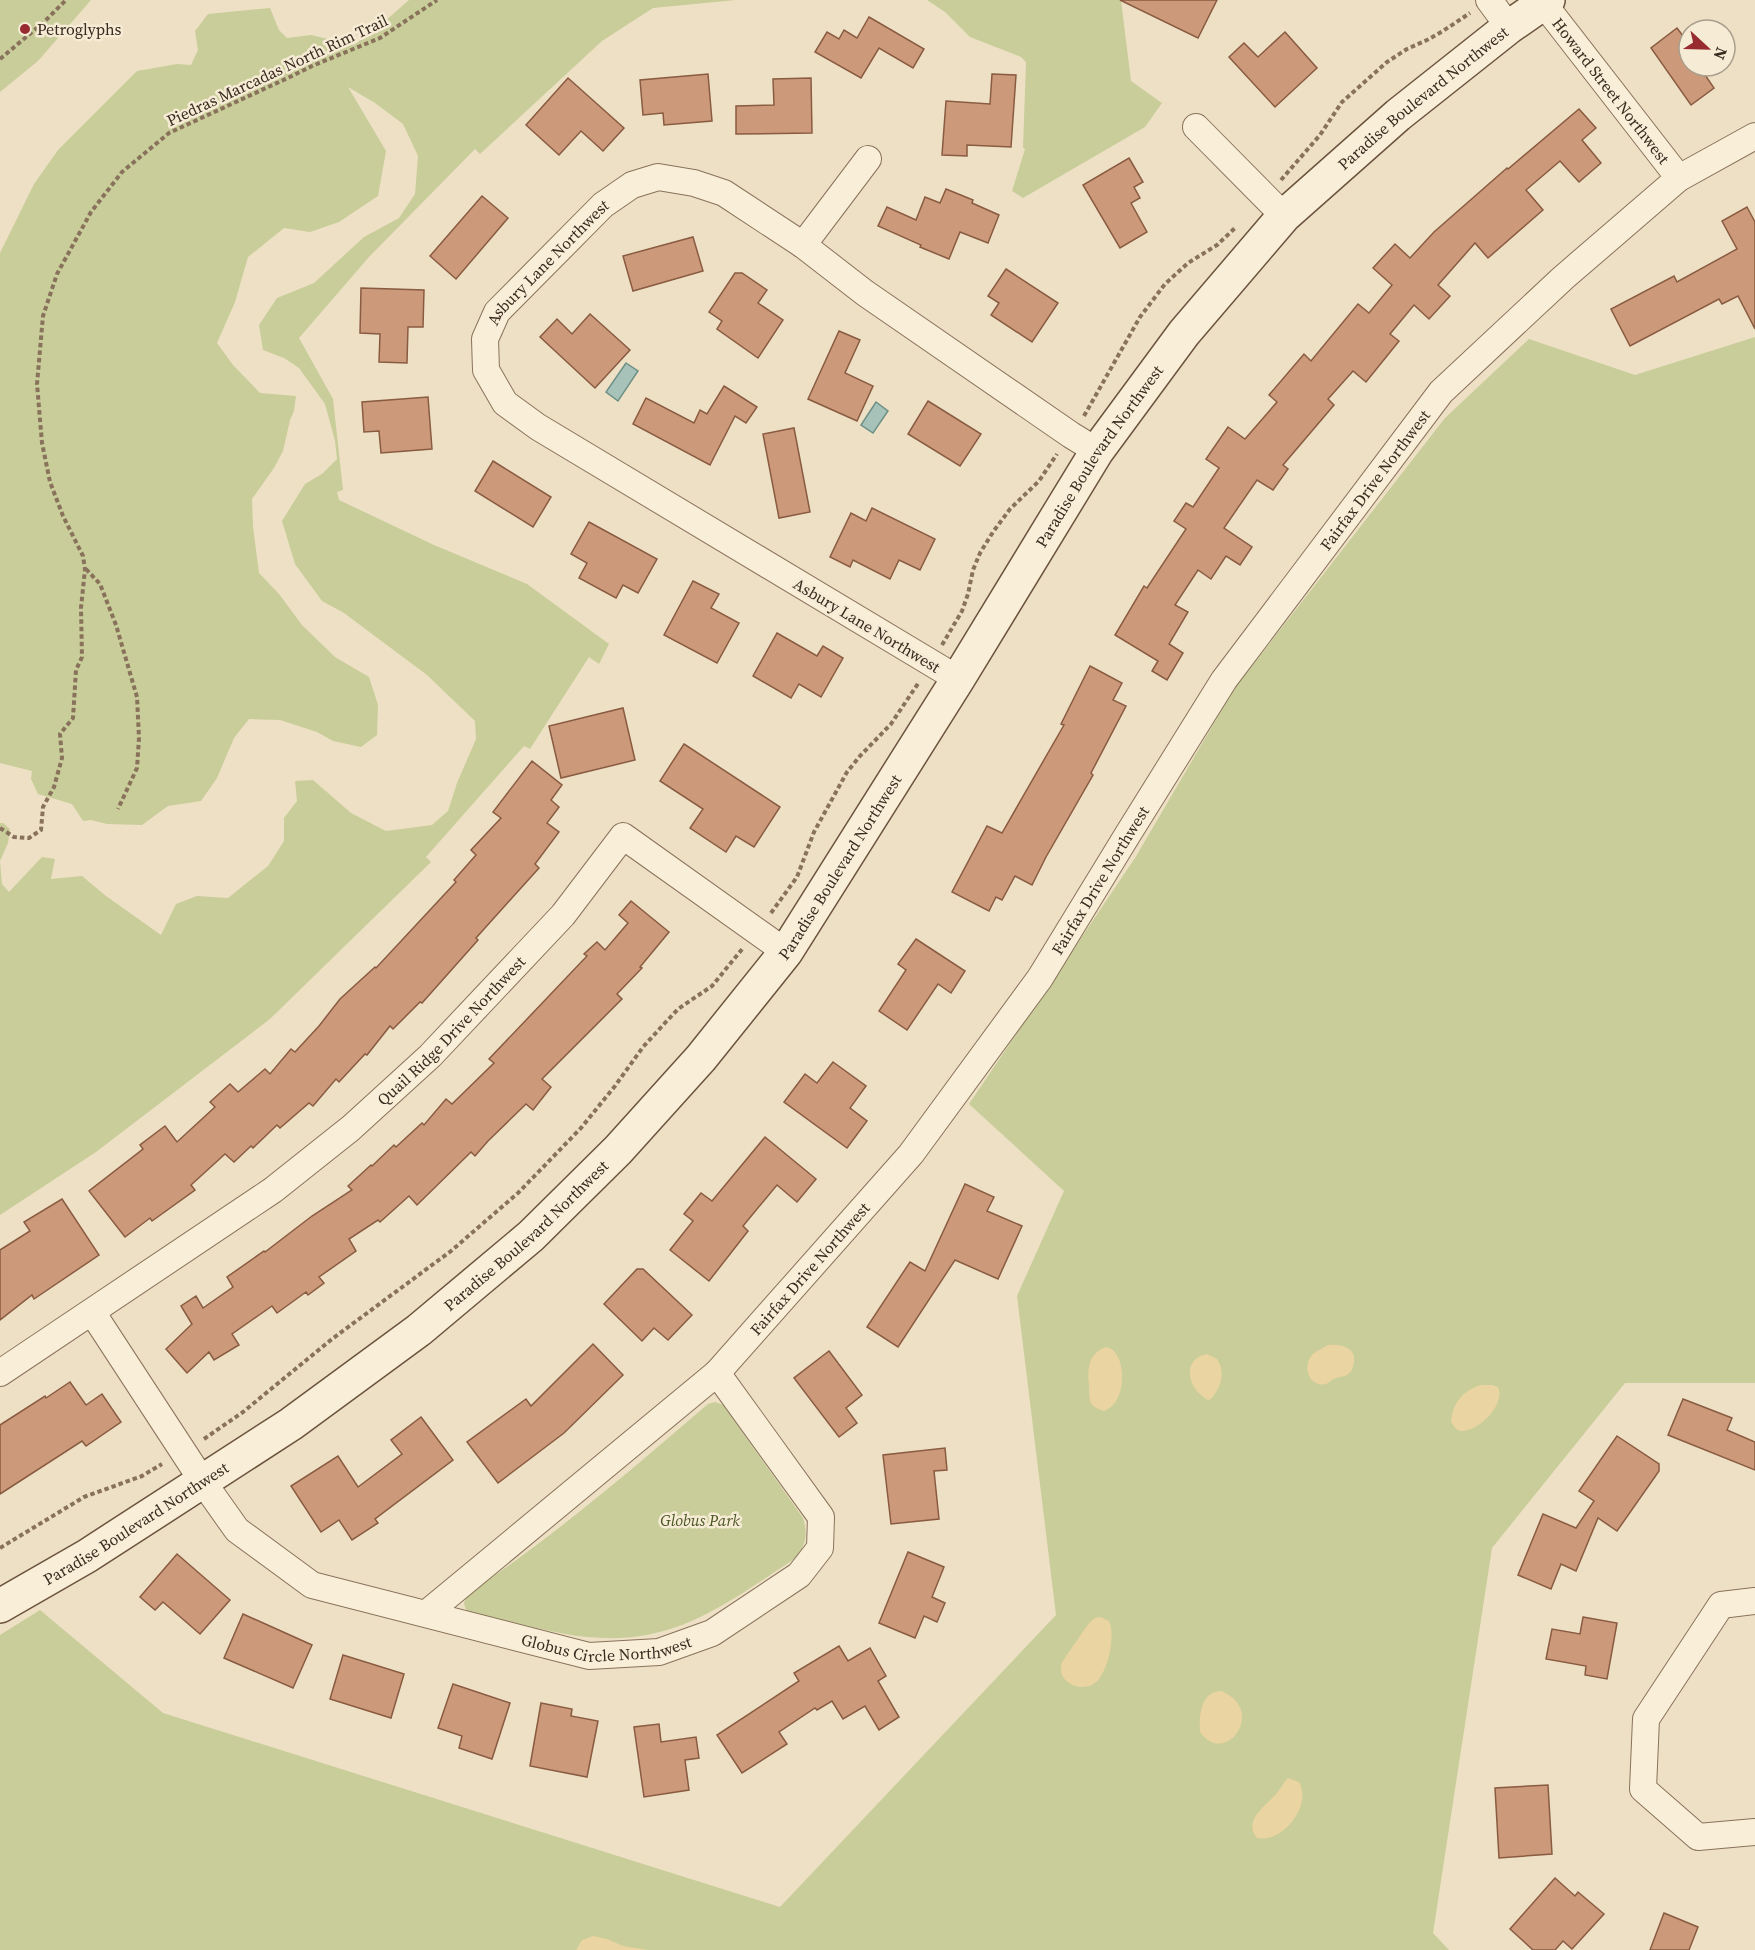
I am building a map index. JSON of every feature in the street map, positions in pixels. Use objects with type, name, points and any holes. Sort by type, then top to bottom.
[{"type":"street","name":"Paradise Boulevard Northwest","points":[[0,1606],[87,1556],[203,1482],[291,1424],[419,1330],[531,1236],[618,1150],[701,1058],[786,952],[958,679],[1097,451],[1184,333],[1284,216],[1398,115],[1509,27],[1545,2]]},
{"type":"street","name":"Howard Street Northwest","points":[[1545,2],[1679,178]]},
{"type":"street","points":[[1481,5],[1509,27]]},
{"type":"street","points":[[1196,127],[1284,216]]},
{"type":"street","name":"Fairfax Drive Northwest","points":[[427,1613],[717,1373],[903,1163],[1040,978],[1224,680],[1441,392],[1563,278],[1679,178],[1755,136]]},
{"type":"street","points":[[803,245],[868,159]]},
{"type":"street","name":"Asbury Lane Northwest","points":[[958,679],[538,427],[505,404],[486,370],[485,339],[497,312],[603,205],[632,185],[658,177],[694,183],[724,193],[803,245],[875,300],[1097,451]]},
{"type":"street","name":"Quail Ridge Drive Northwest","points":[[0,1372],[273,1190],[351,1128],[430,1056],[562,915],[623,836],[786,952]]},
{"type":"street","points":[[92,1312],[203,1482]]},
{"type":"street","name":"Globus Circle Northwest","points":[[203,1482],[237,1530],[312,1585],[590,1656],[659,1652],[712,1633],[799,1575],[820,1548],[821,1517],[717,1373]]},
{"type":"street","points":[[1755,1601],[1721,1605],[1646,1719],[1643,1789],[1698,1837],[1755,1832]]},
{"type":"path","points":[[0,58],[44,22],[66,0]]},
{"type":"path","name":"Piedras Marcadas North Rim Trail","points":[[0,828],[14,837],[29,838],[41,830],[43,807],[54,787],[62,758],[60,734],[73,718],[76,670],[82,657],[81,608],[85,569],[83,556],[63,516],[50,482],[42,443],[37,384],[43,316],[57,274],[91,212],[122,172],[170,133],[312,66],[380,38],[437,0]]},
{"type":"path","points":[[1279,183],[1320,135],[1342,102],[1387,62],[1407,48],[1443,31],[1481,5]]},
{"type":"path","points":[[1082,420],[1140,317],[1165,284],[1188,263],[1217,245],[1239,225]]},
{"type":"path","points":[[942,645],[962,611],[980,553],[1010,509],[1039,481],[1057,454]]},
{"type":"path","points":[[85,569],[100,584],[116,625],[137,697],[139,738],[136,768],[118,809]]},
{"type":"path","points":[[770,914],[796,877],[814,832],[848,772],[891,724],[919,682]]},
{"type":"path","points":[[204,1439],[243,1412],[332,1339],[451,1251],[518,1193],[581,1128],[643,1047],[678,1009],[712,986],[742,948]]},
{"type":"path","points":[[0,1548],[84,1497],[142,1476],[162,1464]]},
{"type":"green space","points":[[0,0],[91,0],[38,61],[0,92]]},
{"type":"green space","points":[[409,0],[736,0],[653,8],[602,41],[480,154],[475,149],[369,257],[299,338],[333,399],[343,490],[337,492],[339,500],[434,545],[527,584],[609,644],[599,664],[589,657],[530,749],[524,746],[426,857],[431,862],[270,1019],[96,1152],[0,1215],[0,861],[2,884],[9,892],[42,857],[55,859],[51,879],[82,876],[161,935],[176,904],[197,896],[228,898],[268,866],[284,841],[284,818],[297,801],[295,781],[313,780],[351,813],[386,831],[432,825],[448,811],[476,739],[475,721],[427,675],[344,613],[322,601],[295,564],[282,521],[305,484],[322,474],[337,459],[335,441],[325,404],[299,368],[284,358],[263,350],[259,325],[277,298],[314,283],[364,237],[399,218],[415,194],[418,156],[403,124],[348,87],[386,151],[378,196],[339,222],[310,232],[284,228],[248,257],[235,302],[217,343],[233,365],[260,393],[296,396],[283,451],[252,499],[259,573],[279,594],[302,625],[335,657],[369,677],[378,705],[377,735],[361,747],[333,741],[317,732],[280,720],[249,719],[234,738],[217,778],[201,801],[168,806],[142,825],[83,821],[72,804],[38,794],[31,779],[32,771],[0,763],[0,253],[34,184],[58,150],[137,71],[177,64],[191,65],[198,50],[195,31],[208,14],[270,8],[279,30],[287,38],[311,35],[354,45]]},
{"type":"green space","points":[[927,0],[1121,0],[1131,81],[1162,103],[1145,127],[1023,198],[1012,191],[1025,149],[1023,148],[1026,62],[1021,57],[970,37],[945,12]]},
{"type":"green space","points":[[1755,337],[1755,1383],[1625,1383],[1492,1548],[1433,1933],[1449,1950],[0,1950],[0,1635],[40,1610],[163,1713],[780,1907],[1056,1615],[1017,1296],[1064,1191],[969,1104],[1135,858],[1234,689],[1445,418],[1529,339],[1635,375]]},
{"type":"green space","points":[[0,823],[3,823],[10,829],[8,843],[0,861]]},
{"type":"green space","name":"Globus Park","points":[[715,1402],[723,1405],[803,1518],[805,1539],[796,1558],[712,1611],[682,1625],[639,1636],[599,1638],[579,1636],[467,1612],[464,1604],[466,1595],[560,1527],[708,1404]]},
{"type":"sand","points":[[1328,1345],[1338,1345],[1350,1350],[1353,1353],[1354,1363],[1347,1375],[1333,1379],[1326,1384],[1315,1383],[1309,1375],[1309,1360],[1312,1355]]},
{"type":"sand","points":[[1106,1347],[1113,1350],[1118,1357],[1122,1377],[1118,1398],[1104,1411],[1094,1407],[1090,1401],[1088,1372],[1093,1357]]},
{"type":"sand","points":[[1207,1354],[1217,1359],[1222,1375],[1217,1390],[1208,1400],[1195,1389],[1190,1375],[1193,1362]]},
{"type":"sand","points":[[1480,1385],[1498,1387],[1498,1402],[1482,1422],[1468,1430],[1461,1431],[1454,1427],[1451,1421],[1454,1408],[1464,1394]]},
{"type":"sand","points":[[1100,1617],[1109,1621],[1112,1635],[1110,1654],[1104,1671],[1095,1683],[1089,1686],[1070,1684],[1062,1675],[1062,1662],[1089,1623]]},
{"type":"sand","points":[[1221,1691],[1235,1700],[1241,1710],[1242,1722],[1238,1732],[1230,1740],[1220,1743],[1210,1741],[1200,1732],[1200,1726],[1202,1706],[1205,1700],[1214,1692]]},
{"type":"sand","points":[[1288,1778],[1299,1782],[1302,1791],[1302,1801],[1293,1821],[1276,1835],[1257,1838],[1252,1825],[1254,1819]]},
{"type":"sand","points":[[593,1936],[623,1946],[648,1950],[576,1950],[582,1940]]},
{"type":"water","points":[[626,363],[638,371],[618,401],[606,392]]},
{"type":"water","points":[[876,402],[888,411],[873,433],[861,425]]},
{"type":"building","points":[[1120,0],[1217,0],[1198,38]]},
{"type":"building","points":[[869,17],[924,49],[913,68],[879,48],[861,78],[815,52],[827,32],[839,39],[844,30],[857,38]]},
{"type":"building","points":[[1677,28],[1677,78],[1707,78],[1714,88],[1691,105],[1651,48]]},
{"type":"building","points":[[1285,32],[1317,68],[1275,107],[1229,57],[1244,43],[1258,57]]},
{"type":"building","points":[[708,74],[712,121],[664,125],[663,113],[643,115],[640,80]]},
{"type":"building","points":[[992,74],[1016,75],[1011,147],[967,145],[967,156],[942,155],[946,101],[990,104]]},
{"type":"building","points":[[568,78],[624,128],[603,151],[581,131],[559,155],[526,125]]},
{"type":"building","points":[[811,78],[812,133],[736,134],[736,106],[774,105],[773,79]]},
{"type":"building","points":[[1579,109],[1596,128],[1582,140],[1601,163],[1579,182],[1560,161],[1526,190],[1543,210],[1488,258],[1475,243],[1438,285],[1450,296],[1429,319],[1414,305],[1390,334],[1399,341],[1366,382],[1353,371],[1328,399],[1334,405],[1283,465],[1288,469],[1273,490],[1257,480],[1224,528],[1252,547],[1240,565],[1226,556],[1211,579],[1198,570],[1175,605],[1188,612],[1169,644],[1183,653],[1167,680],[1152,671],[1158,661],[1115,635],[1144,586],[1147,588],[1186,529],[1174,521],[1186,503],[1193,507],[1219,468],[1206,459],[1228,427],[1245,439],[1277,402],[1269,395],[1304,354],[1311,361],[1358,304],[1369,313],[1392,285],[1373,268],[1395,244],[1410,258],[1434,232]]},
{"type":"building","points":[[1129,158],[1143,182],[1134,187],[1140,198],[1131,203],[1147,232],[1120,248],[1083,185]]},
{"type":"building","points":[[946,189],[973,200],[972,203],[999,215],[988,243],[960,232],[949,259],[878,226],[887,207],[916,220],[925,197],[940,203]]},
{"type":"building","points":[[482,196],[508,218],[456,279],[430,256]]},
{"type":"building","points":[[1747,207],[1755,222],[1755,329],[1738,296],[1722,304],[1719,299],[1630,346],[1611,309],[1674,276],[1677,282],[1737,249],[1722,221]]},
{"type":"building","points":[[693,237],[703,271],[633,291],[623,256]]},
{"type":"building","points":[[1006,269],[1058,303],[1032,342],[991,315],[999,303],[988,296]]},
{"type":"building","points":[[735,273],[742,273],[767,290],[758,303],[783,320],[758,358],[717,329],[722,321],[709,312]]},
{"type":"building","points":[[361,288],[424,290],[423,327],[408,327],[407,363],[379,362],[380,334],[360,333]]},
{"type":"building","points":[[590,314],[630,350],[595,388],[540,337],[557,319],[572,334]]},
{"type":"building","points":[[839,331],[860,340],[845,373],[873,386],[857,421],[808,399]]},
{"type":"building","points":[[724,386],[757,407],[746,423],[735,416],[710,465],[633,424],[646,398],[694,423],[700,410],[707,414]]},
{"type":"building","points":[[428,397],[432,449],[381,453],[379,431],[364,432],[362,402]]},
{"type":"building","points":[[928,401],[981,434],[960,466],[908,434]]},
{"type":"building","points":[[794,428],[810,512],[779,518],[763,434]]},
{"type":"building","points":[[493,461],[551,497],[533,527],[475,491]]},
{"type":"building","points":[[872,508],[935,539],[920,570],[899,560],[890,579],[853,560],[850,567],[830,557],[851,513],[866,521]]},
{"type":"building","points":[[589,522],[657,559],[638,593],[623,585],[616,598],[579,578],[587,563],[571,554]]},
{"type":"building","points":[[693,581],[719,594],[711,608],[739,623],[717,663],[664,635]]},
{"type":"building","points":[[777,633],[817,656],[823,646],[843,658],[821,697],[799,684],[791,698],[753,676]]},
{"type":"building","points":[[1090,666],[1122,683],[1113,700],[1126,706],[1091,773],[1093,775],[1032,885],[1015,876],[1002,900],[996,897],[989,911],[952,892],[987,826],[1002,833],[1064,725],[1061,724]]},
{"type":"building","points":[[623,708],[635,760],[561,778],[549,726]]},
{"type":"building","points":[[684,744],[780,807],[754,847],[736,836],[726,852],[690,828],[703,809],[660,781]]},
{"type":"building","points":[[532,761],[562,785],[551,800],[559,807],[547,823],[559,832],[535,864],[539,868],[476,938],[478,940],[422,1003],[420,1002],[393,1029],[390,1026],[367,1055],[365,1054],[339,1082],[336,1079],[313,1106],[309,1103],[280,1128],[277,1125],[234,1162],[225,1154],[191,1185],[195,1190],[152,1221],[150,1218],[125,1237],[89,1191],[143,1149],[140,1145],[165,1126],[177,1142],[215,1107],[210,1102],[230,1084],[238,1092],[265,1069],[270,1074],[291,1049],[295,1052],[340,999],[376,968],[456,882],[454,880],[476,855],[471,850],[501,818],[493,812]]},
{"type":"building","points":[[631,901],[669,932],[640,967],[642,968],[617,994],[622,999],[542,1079],[551,1087],[533,1110],[526,1104],[475,1156],[471,1152],[417,1205],[409,1196],[380,1222],[378,1220],[349,1239],[356,1251],[319,1277],[324,1283],[308,1295],[306,1292],[277,1313],[272,1306],[232,1334],[239,1345],[214,1360],[209,1352],[187,1373],[166,1349],[192,1324],[181,1306],[196,1296],[203,1308],[233,1287],[227,1277],[352,1190],[348,1186],[394,1145],[396,1147],[422,1123],[424,1125],[446,1099],[452,1104],[494,1063],[489,1059],[587,956],[584,954],[597,942],[605,950],[628,923],[619,915]]},
{"type":"building","points":[[916,939],[965,971],[951,993],[938,984],[907,1030],[879,1011],[906,970],[898,964]]},
{"type":"building","points":[[833,1062],[866,1086],[850,1108],[867,1121],[847,1148],[784,1102],[805,1074],[817,1083]]},
{"type":"building","points":[[765,1137],[816,1179],[797,1202],[777,1185],[743,1226],[748,1231],[709,1281],[670,1250],[693,1221],[684,1214],[701,1193],[712,1201]]},
{"type":"building","points":[[965,1184],[994,1197],[987,1211],[1022,1226],[998,1279],[955,1260],[898,1347],[867,1327],[910,1262],[925,1271]]},
{"type":"building","points":[[62,1199],[99,1255],[34,1299],[32,1295],[0,1320],[0,1250],[30,1231],[24,1222]]},
{"type":"building","points":[[637,1269],[643,1269],[692,1315],[668,1340],[654,1328],[642,1341],[604,1304]]},
{"type":"building","points":[[593,1344],[623,1375],[564,1433],[498,1483],[467,1442],[526,1399],[531,1406]]},
{"type":"building","points":[[829,1351],[862,1395],[846,1408],[857,1423],[839,1437],[794,1378]]},
{"type":"building","points":[[70,1382],[86,1405],[102,1394],[121,1422],[86,1446],[82,1441],[0,1494],[0,1425]]},
{"type":"building","points":[[1683,1399],[1732,1418],[1727,1430],[1755,1442],[1755,1470],[1668,1435]]},
{"type":"building","points":[[421,1417],[453,1460],[375,1519],[378,1523],[352,1540],[339,1520],[321,1532],[291,1486],[338,1456],[358,1487],[402,1454],[391,1440]]},
{"type":"building","points":[[1617,1436],[1659,1464],[1659,1471],[1617,1531],[1598,1518],[1576,1571],[1561,1564],[1551,1589],[1518,1575],[1543,1514],[1576,1528],[1594,1501],[1579,1491]]},
{"type":"building","points":[[945,1448],[947,1470],[934,1471],[939,1519],[891,1524],[883,1455]]},
{"type":"building","points":[[908,1552],[944,1567],[932,1597],[945,1603],[937,1622],[924,1616],[915,1638],[879,1623]]},
{"type":"building","points":[[177,1554],[230,1600],[200,1634],[163,1602],[155,1610],[140,1597]]},
{"type":"building","points":[[243,1614],[312,1645],[293,1688],[224,1658]]},
{"type":"building","points":[[1583,1617],[1617,1623],[1607,1679],[1585,1675],[1586,1666],[1546,1659],[1552,1629],[1580,1634]]},
{"type":"building","points":[[839,1646],[848,1661],[870,1648],[886,1676],[878,1681],[899,1717],[879,1730],[865,1706],[843,1719],[832,1701],[817,1710],[815,1708],[779,1732],[787,1744],[742,1773],[717,1735],[799,1681],[794,1673]]},
{"type":"building","points":[[343,1655],[404,1674],[391,1718],[330,1699]]},
{"type":"building","points":[[453,1684],[510,1703],[492,1759],[459,1748],[462,1736],[438,1728]]},
{"type":"building","points":[[541,1703],[572,1709],[571,1716],[598,1721],[587,1777],[530,1766]]},
{"type":"building","points":[[659,1724],[661,1742],[696,1737],[699,1758],[685,1760],[689,1790],[644,1797],[634,1727]]},
{"type":"building","points":[[1548,1785],[1552,1854],[1499,1858],[1495,1788]]},
{"type":"building","points":[[1555,1878],[1575,1896],[1578,1892],[1604,1914],[1572,1949],[1563,1941],[1555,1950],[1533,1950],[1510,1929]]},
{"type":"building","points":[[1664,1913],[1698,1927],[1689,1950],[1650,1950]]},
{"type":"place","name":"Petroglyphs","points":[[25,29]]}]
